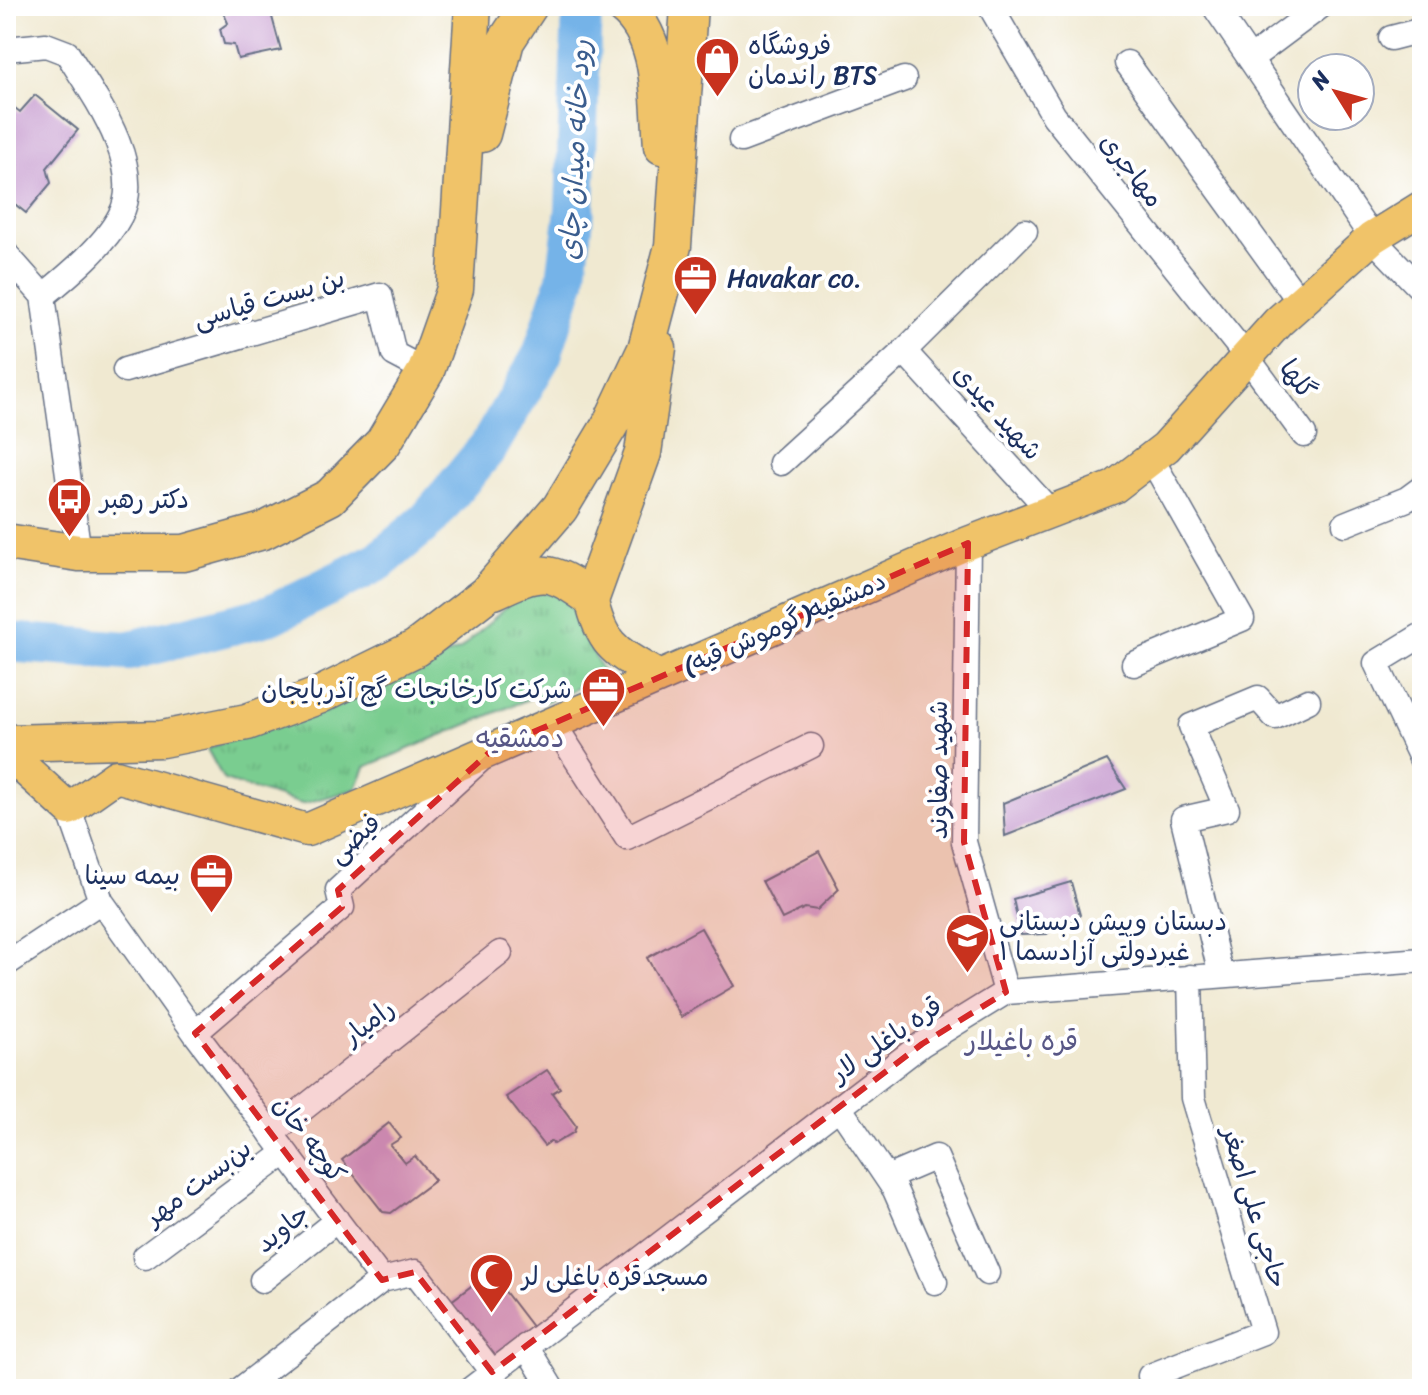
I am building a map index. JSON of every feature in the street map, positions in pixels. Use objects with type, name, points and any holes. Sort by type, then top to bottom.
[{"type":"highway","points":[[6,542],[79,553],[184,553],[263,531],[330,497],[383,443],[426,371],[455,289],[473,6]]},
{"type":"highway","points":[[462,211],[506,41],[529,6]]},
{"type":"highway","points":[[6,743],[162,739],[247,722],[318,696],[416,648],[486,594],[560,508],[610,425],[646,349],[673,246],[652,44],[632,13],[623,6]]},
{"type":"highway","points":[[486,594],[531,573],[561,576],[591,598],[643,453],[673,246],[689,6]]},
{"type":"main road","name":"دمشقیه(گوموش قیه)","points":[[69,809],[116,776],[307,830],[968,543],[1114,487],[1151,458],[1300,302],[1372,238],[1422,207]]},
{"type":"main road","points":[[591,598],[598,629],[620,654],[659,677]]},
{"type":"main road","points":[[6,752],[69,809]]},
{"type":"street","name":"مهاجری","points":[[990,6],[1054,116],[1247,357]]},
{"type":"street","points":[[1214,6],[1372,238],[1422,290]]},
{"type":"street","points":[[1250,59],[1321,6]]},
{"type":"street","points":[[1391,38],[1422,30]]},
{"type":"street","points":[[6,49],[46,45],[67,53],[122,150],[127,185],[121,216],[78,267],[43,296]]},
{"type":"street","points":[[1127,63],[1300,302]]},
{"type":"street","points":[[741,140],[904,79]]},
{"type":"street","points":[[781,463],[904,351],[1025,231]]},
{"type":"street","points":[[6,254],[43,296],[79,553]]},
{"type":"street","name":"بن بست قیاسی","points":[[125,370],[380,295],[394,354],[426,371]]},
{"type":"street","name":"شهید عیدی","points":[[904,351],[1050,511]]},
{"type":"street","name":"گلها","points":[[1247,357],[1304,435]]},
{"type":"street","points":[[1134,664],[1242,619],[1151,458]]},
{"type":"street","points":[[1345,524],[1407,499],[1422,488]]},
{"type":"street","name":"شهید صفاوند","points":[[968,543],[964,842],[1006,992]]},
{"type":"street","points":[[1422,635],[1376,663],[1422,760]]},
{"type":"street","points":[[1221,975],[1183,819],[1227,809],[1191,726],[1258,698],[1275,717],[1308,701]]},
{"type":"street","points":[[553,723],[627,838],[811,746]]},
{"type":"street","name":"فیضی","points":[[195,1033],[342,907],[338,890],[492,750]]},
{"type":"street","name":"کوچه خان","points":[[69,809],[101,901],[195,1033],[382,1280]]},
{"type":"street","points":[[6,964],[101,901]]},
{"type":"street","name":"رامیار","points":[[278,1143],[500,953]]},
{"type":"street","name":"قره باغلی لار","points":[[471,1389],[922,1044],[1006,992],[1422,960]]},
{"type":"street","name":"حاجی علی اصغر","points":[[1150,1376],[1263,1332],[1193,1098],[1190,977]]},
{"type":"street","points":[[839,1107],[887,1178],[935,1282]]},
{"type":"street","name":"بن‌بست مهر","points":[[145,1257],[278,1143]]},
{"type":"street","points":[[887,1178],[936,1157],[987,1273]]},
{"type":"street","name":"جاوید","points":[[262,1280],[337,1220]]},
{"type":"street","points":[[241,1389],[382,1280],[415,1272],[492,1372]]},
{"type":"street","points":[[526,1346],[552,1389]]},
{"type":"highlighted area","points":[[968,543],[964,842],[1006,992],[922,1044],[492,1372],[415,1272],[382,1280],[195,1033],[342,907],[338,890],[492,750]]},
{"type":"green space","points":[[525,589],[567,597],[604,675],[546,702],[533,697],[365,767],[356,789],[302,804],[224,780],[207,749],[460,650]]},
{"type":"building","points":[[248,6],[269,6],[281,50],[238,59],[234,45],[224,44],[220,29],[228,23],[224,14]]},
{"type":"building","points":[[35,95],[78,130],[47,168],[51,183],[26,213],[6,197],[6,101],[20,112]]},
{"type":"building","points":[[1107,760],[1126,789],[1005,836],[1003,803]]},
{"type":"building","points":[[819,851],[839,889],[817,910],[805,908],[782,919],[762,881]]},
{"type":"building","points":[[1071,882],[1080,915],[1075,920],[1061,921],[1047,934],[1021,935],[1013,899]]},
{"type":"building","points":[[701,928],[734,986],[681,1017],[647,958]]},
{"type":"building","points":[[547,1070],[560,1088],[552,1093],[576,1126],[574,1132],[554,1144],[551,1141],[544,1146],[506,1097]]},
{"type":"building","points":[[389,1123],[401,1138],[390,1145],[405,1163],[415,1156],[435,1180],[391,1213],[383,1212],[342,1160]]},
{"type":"building","name":"مسجدقره باغلی لر","points":[[490,1272],[533,1328],[493,1359],[450,1302]]},
{"type":"waterway","name":"رود خانه میدان چای","points":[[6,642],[128,651],[271,615],[379,561],[428,520],[489,446],[542,355],[566,280],[575,210],[582,6]]},
{"type":"place","name":"فروشگاه راندمان BTS","points":[[717,99]]},
{"type":"place","name":"Havakar co.","points":[[696,317]]},
{"type":"place","name":"دکتر رهبر","points":[[69,538]]},
{"type":"place","name":"شرکت کارخانجات گچ آذربایجان","points":[[603,728]]},
{"type":"place","name":"بیمه سینا","points":[[211,914]]},
{"type":"place","name":"دبستان وپیش دبستانی غیردولتی آزادسما ۱","points":[[968,975]]},
{"type":"place","name":"مسجدقره باغلی لر","points":[[491,1315]]},
{"type":"district","name":"دمشقیه","points":[[520,737]]},
{"type":"district","name":"قره باغیلار","points":[[1022,1040]]}]
